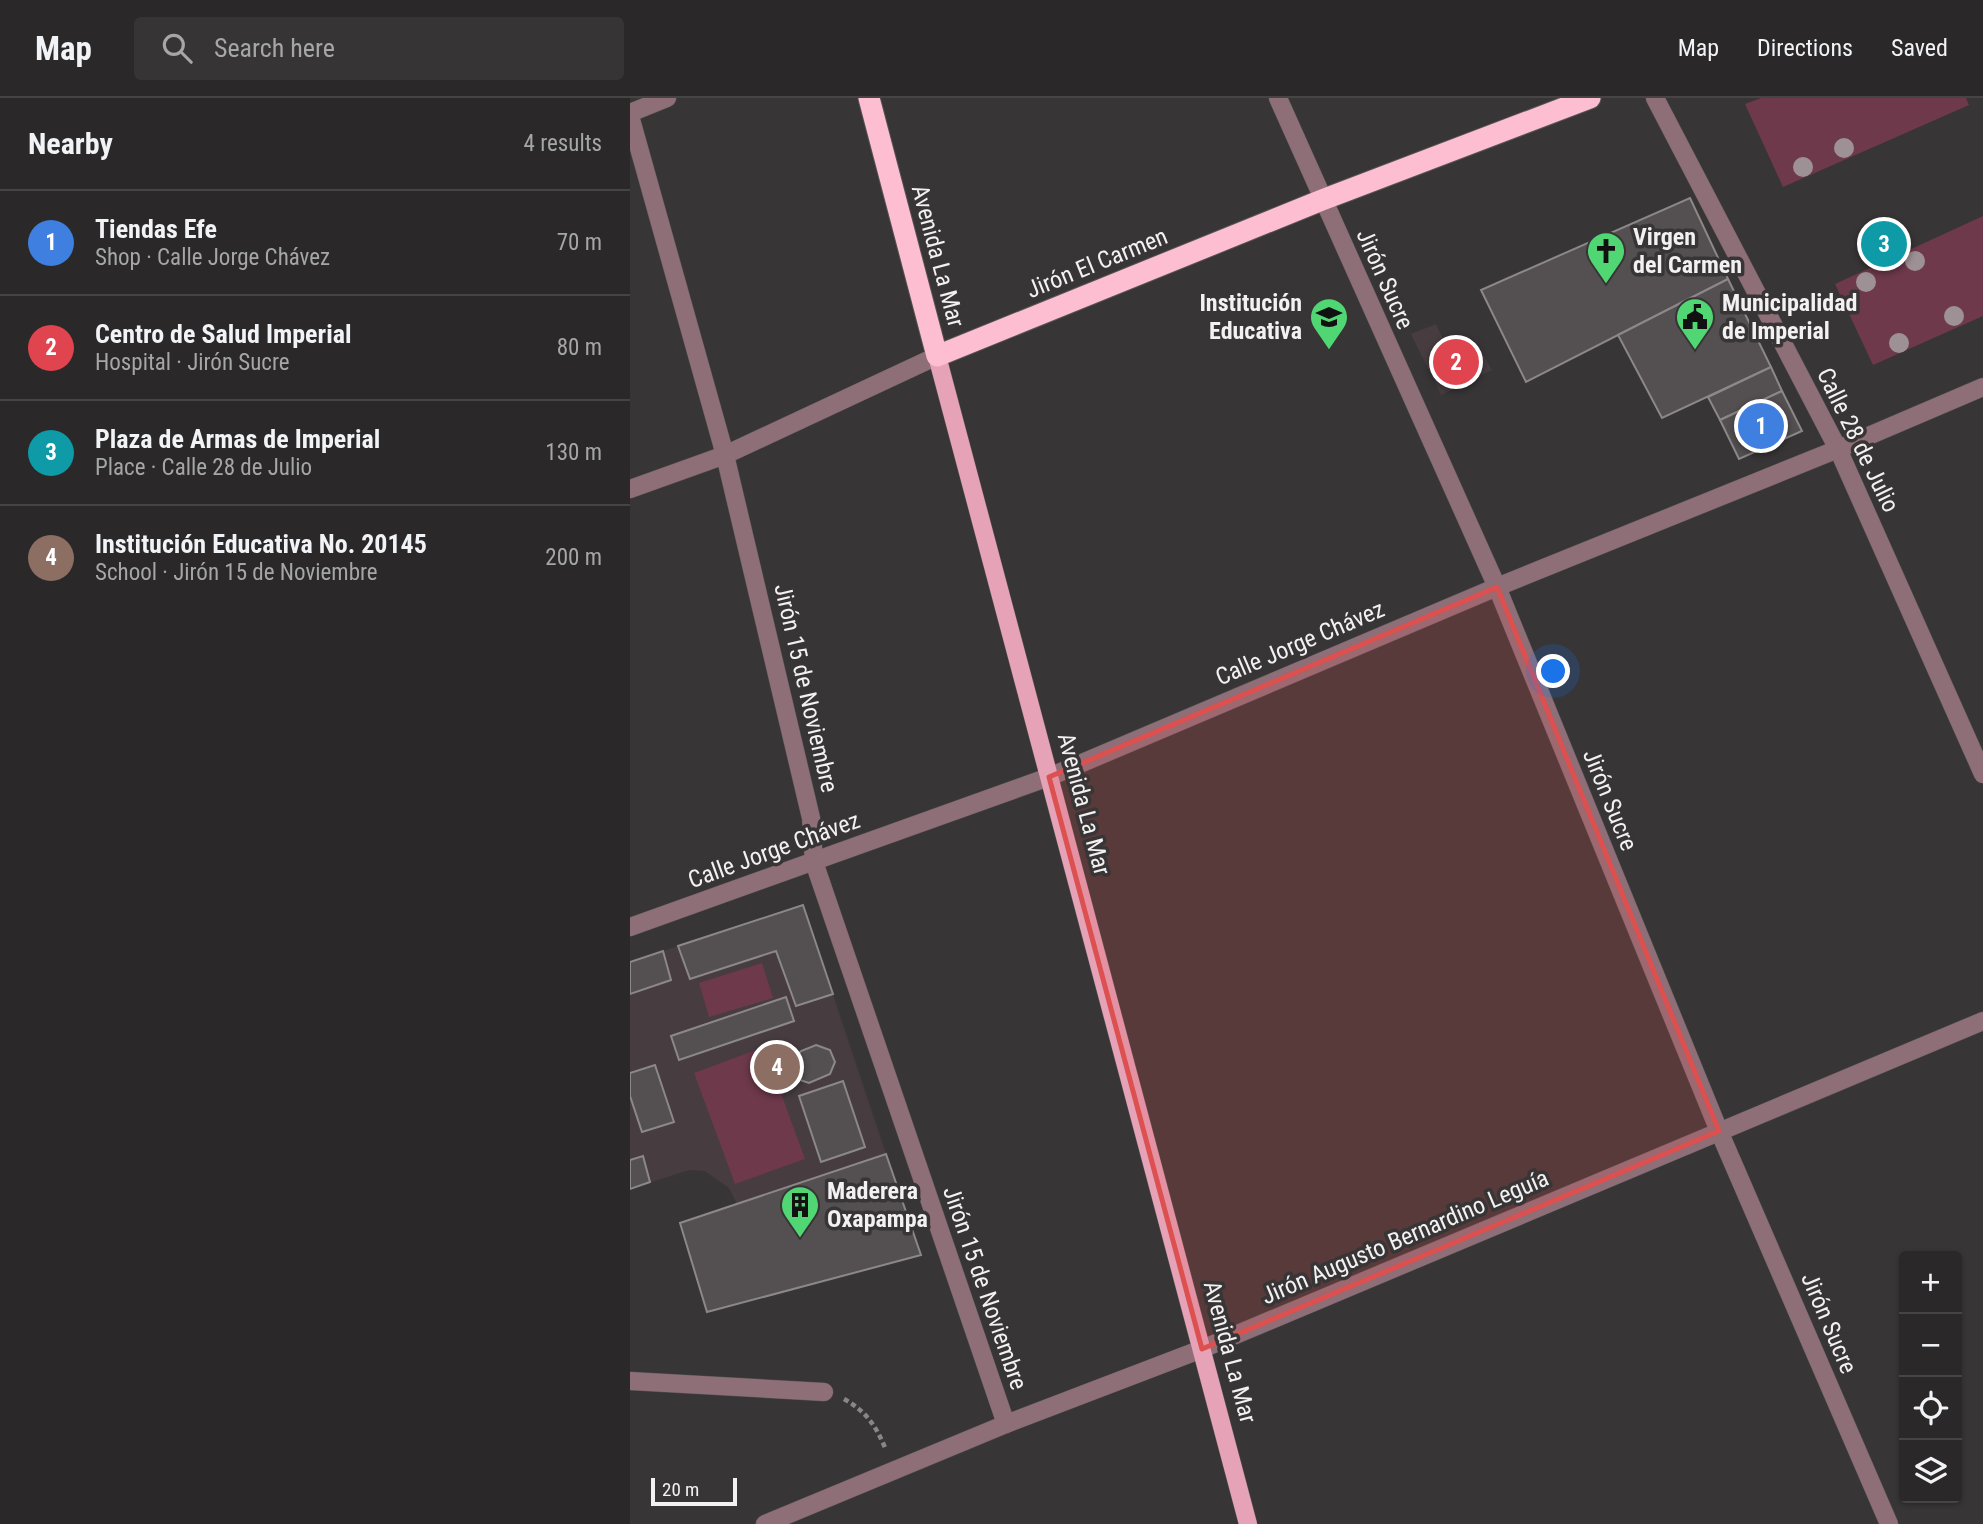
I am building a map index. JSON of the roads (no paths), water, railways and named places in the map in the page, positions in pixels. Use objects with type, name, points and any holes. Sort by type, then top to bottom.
[{"type":"highway","name":"Avenida La Mar","points":[[869,98],[937,356]]},
{"type":"highway","name":"Jirón El Carmen","points":[[937,356],[1322,200],[1590,98]]},
{"type":"main road","name":"Avenida La Mar","points":[[937,356],[1248,1524]]},
{"type":"street","points":[[630,115],[667,98]]},
{"type":"street","name":"Jirón Sucre","points":[[1278,98],[1497,587],[1719,1131],[1889,1524]]},
{"type":"street","name":"Calle 28 de Julio","points":[[1655,98],[1838,449],[1983,774]]},
{"type":"street","name":"Jirón 15 de Noviembre","points":[[630,115],[725,455],[811,818],[814,862],[1006,1424]]},
{"type":"street","name":"Jirón El Carmen","points":[[630,489],[725,455],[937,356]]},
{"type":"street","name":"Calle Jorge Chávez","points":[[630,927],[1049,777],[1497,587],[1838,449],[1983,387]]},
{"type":"street","name":"Jirón Augusto Bernardino Leguía","points":[[765,1524],[787,1520],[1006,1424],[1202,1349],[1983,1021]]},
{"type":"street","points":[[630,1381],[824,1392]]},
{"type":"place","name":"Plaza de Armas de Imperial","points":[[1884,244]]},
{"type":"place","name":"Virgen del Carmen","points":[[1606,285]]},
{"type":"place","name":"Institución Educativa","points":[[1329,351]]},
{"type":"place","name":"Municipalidad de Imperial","points":[[1695,351]]},
{"type":"place","name":"Centro de Salud Imperial","points":[[1456,362]]},
{"type":"place","name":"Tiendas Efe","points":[[1761,426]]},
{"type":"place","name":"Institución Educativa No. 20145","points":[[777,1067]]},
{"type":"place","name":"Maderera Oxapampa","points":[[800,1239]]}]
